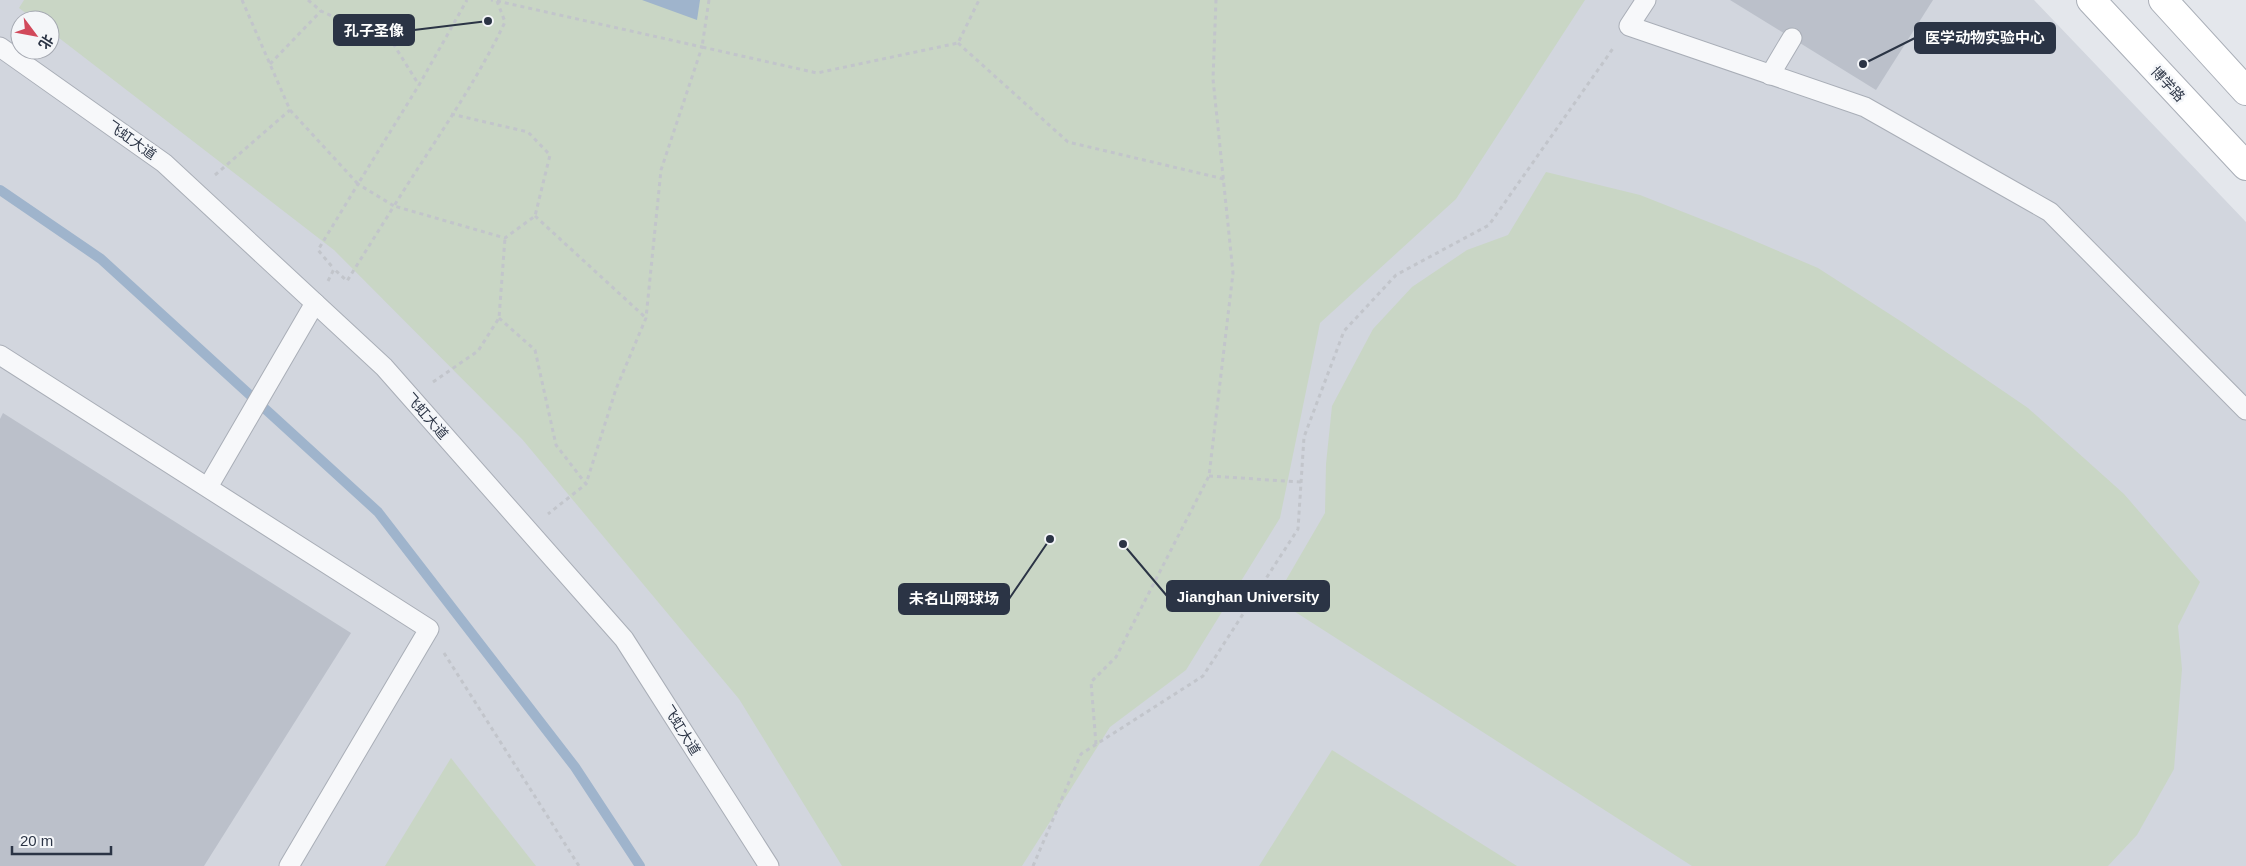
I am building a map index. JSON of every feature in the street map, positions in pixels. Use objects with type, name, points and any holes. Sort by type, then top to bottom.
[{"type":"main road","name":"博学路","points":[[2091,0],[2246,166]]},
{"type":"main road","points":[[2164,0],[2246,91]]},
{"type":"lane","points":[[1646,0],[1629,26],[1865,107],[2050,212],[2246,410]]},
{"type":"lane","points":[[1770,74],[1792,38]]},
{"type":"lane","name":"飞虹大道","points":[[0,47],[164,162],[384,367],[624,639],[769,866]]},
{"type":"lane","points":[[208,487],[315,303]]},
{"type":"lane","points":[[0,355],[429,629],[289,866]]},
{"type":"path","points":[[242,0],[290,110],[358,184],[394,206],[505,238]]},
{"type":"path","points":[[308,0],[321,11],[394,45],[419,85]]},
{"type":"path","points":[[467,0],[419,85],[318,250],[347,281],[493,48],[505,22],[497,1]]},
{"type":"path","points":[[491,0],[818,73],[958,44]]},
{"type":"path","points":[[528,530],[586,484],[616,389],[646,318],[661,170],[702,48],[709,0]]},
{"type":"path","points":[[958,44],[980,0]]},
{"type":"path","points":[[1096,744],[1091,682],[1116,657],[1209,476],[1233,273],[1213,79],[1216,0]]},
{"type":"path","points":[[270,64],[321,11]]},
{"type":"path","points":[[1033,866],[1081,754],[1203,676],[1298,529],[1304,437],[1344,331],[1396,275],[1489,225],[1629,26]]},
{"type":"path","points":[[958,44],[1068,142],[1224,179]]},
{"type":"path","points":[[196,192],[290,110]]},
{"type":"path","points":[[411,397],[478,351],[499,318],[505,238],[535,216],[550,155],[528,132],[451,114]]},
{"type":"path","points":[[535,216],[646,318]]},
{"type":"path","points":[[315,303],[334,269]]},
{"type":"path","points":[[499,318],[535,350],[556,445],[586,484]]},
{"type":"path","points":[[1209,476],[1301,482]]},
{"type":"path","points":[[429,629],[579,866]]},
{"type":"shaded area","points":[[0,0],[2034,0],[2246,222],[2246,866],[0,866]]},
{"type":"green space","points":[[24,0],[1585,0],[1456,199],[1320,323],[1280,518],[1186,670],[1110,727],[1022,866],[842,866],[739,699],[522,439],[334,250],[60,39],[60,10],[22,10],[19,8]]},
{"type":"green space","points":[[1546,172],[1640,195],[1818,268],[1905,324],[2028,408],[2124,494],[2200,582],[2178,626],[2182,669],[2174,769],[2137,835],[2108,866],[1692,866],[1275,599],[1325,513],[1326,464],[1332,406],[1373,329],[1412,287],[1467,250],[1508,235]]},
{"type":"green space","points":[[1332,750],[1517,866],[1259,866]]},
{"type":"green space","points":[[451,758],[536,866],[385,866]]},
{"type":"water","points":[[642,0],[700,0],[697,20]]},
{"type":"building","points":[[1730,0],[1933,0],[1876,90]]},
{"type":"building","points":[[3,413],[351,633],[204,866],[0,866],[0,419]]},
{"type":"waterway","points":[[0,190],[101,259],[378,512],[575,767],[640,866]]},
{"type":"place","name":"孔子圣像","points":[[488,21]]},
{"type":"place","name":"医学动物实验中心","points":[[1863,64]]},
{"type":"place","name":"未名山网球场","points":[[1050,539]]},
{"type":"place","name":"Jianghan University","points":[[1123,544]]}]
